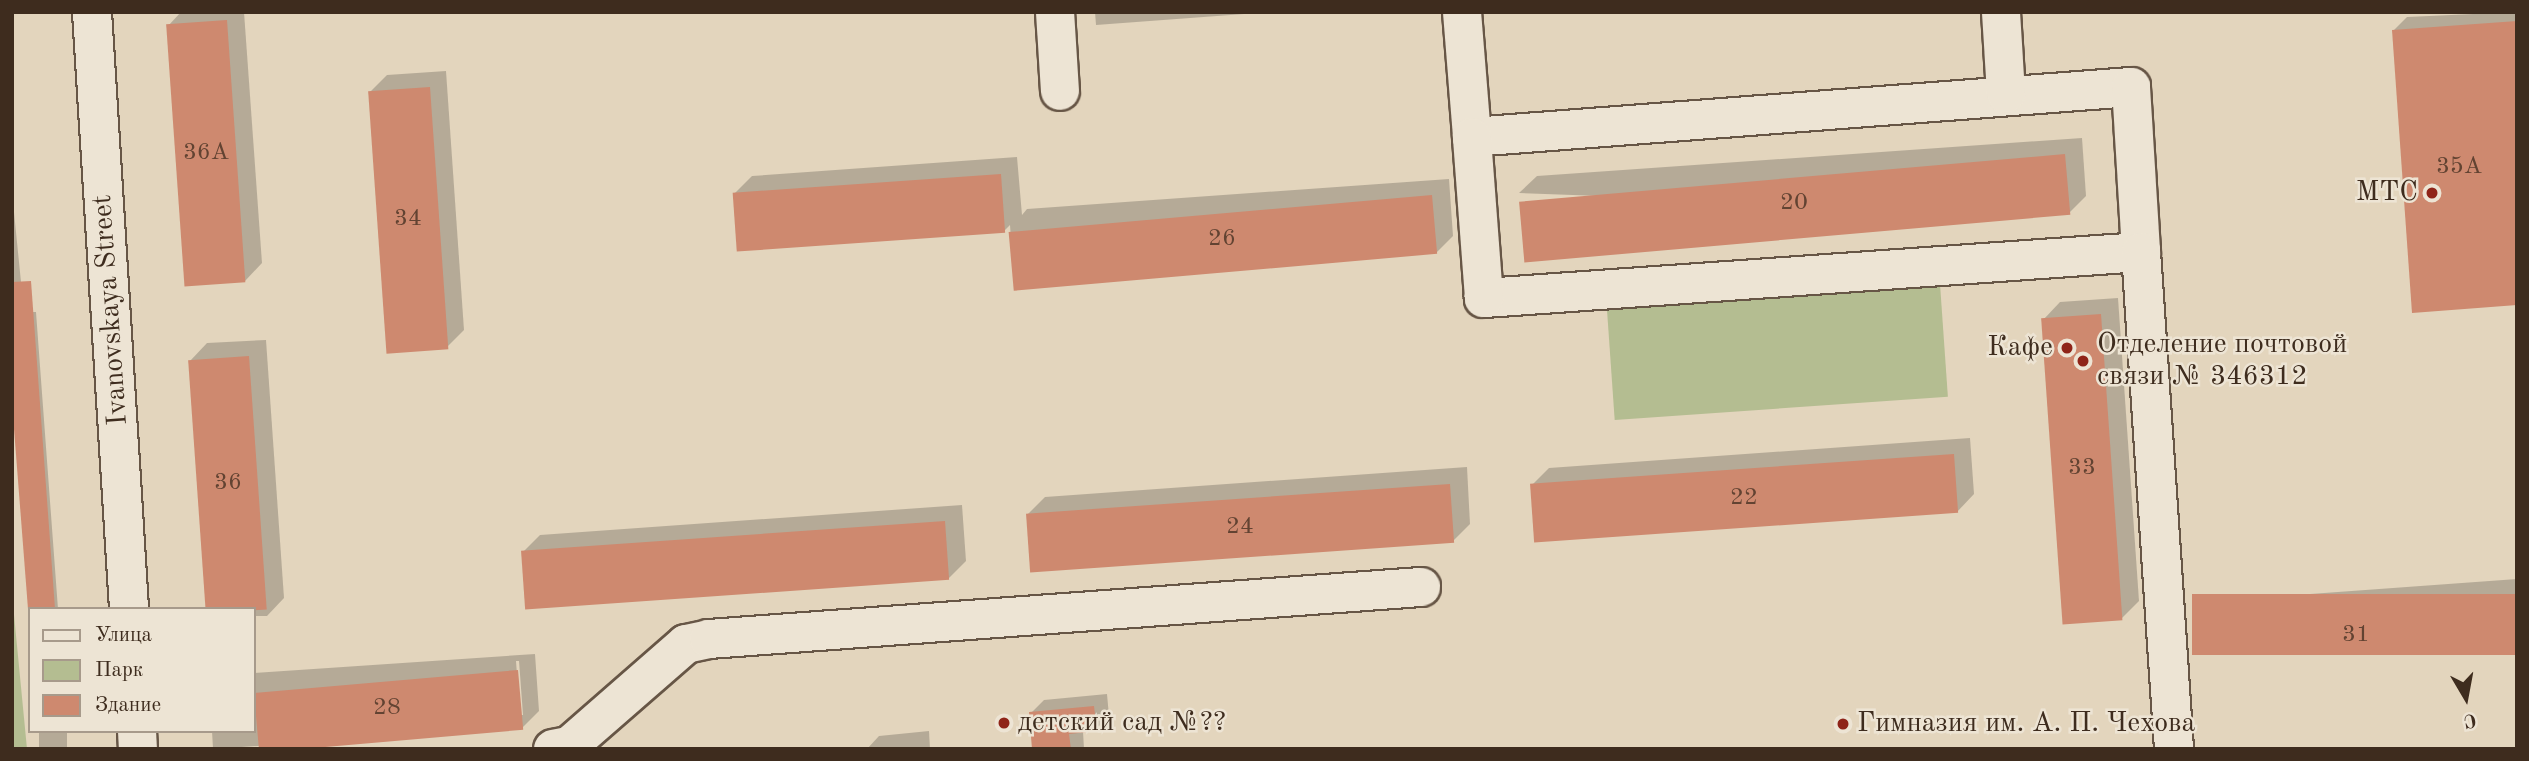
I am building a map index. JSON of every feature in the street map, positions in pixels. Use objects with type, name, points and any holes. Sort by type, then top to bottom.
[{"type":"street","name":"Ivanovskaya Street","points":[[92,12],[130,607]]},
{"type":"street","points":[[1055,12],[1060,91]]},
{"type":"street","points":[[1462,12],[1484,298],[2141,252]]},
{"type":"street","points":[[2001,12],[2006,94]]},
{"type":"street","points":[[1472,137],[2131,86],[2174,749]]},
{"type":"street","points":[[552,749],[569,746],[686,644],[709,639],[1421,587]]},
{"type":"green space","points":[[1940,284],[1948,397],[1615,420],[1607,307]]},
{"type":"green space","points":[[12,594],[27,749],[12,749]]},
{"type":"building","points":[[227,20],[245,282],[184,287],[166,24]]},
{"type":"building","points":[[2517,21],[2517,305],[2412,313],[2392,30]]},
{"type":"building","points":[[430,87],[448,349],[386,354],[368,91]]},
{"type":"building","points":[[2065,154],[2070,215],[1524,263],[1519,202]]},
{"type":"building","points":[[1001,174],[1005,233],[737,252],[733,193]]},
{"type":"building","points":[[1432,195],[1437,254],[1014,291],[1009,232]]},
{"type":"building","points":[[31,281],[55,607],[28,609],[12,403],[12,282]]},
{"type":"building","points":[[2101,314],[2122,620],[2063,624],[2041,318]]},
{"type":"building","points":[[249,356],[267,609],[205,607],[188,360]]},
{"type":"building","points":[[1954,454],[1958,513],[1534,543],[1530,484]]},
{"type":"building","points":[[1450,484],[1454,543],[1030,573],[1026,514]]},
{"type":"building","points":[[945,521],[949,580],[525,610],[521,551]]},
{"type":"building","points":[[2192,594],[2517,594],[2517,655],[2192,655]]},
{"type":"building","points":[[518,670],[523,730],[303,749],[259,749],[256,693]]},
{"type":"building","points":[[1094,706],[1097,731],[1069,734],[1071,749],[1032,749],[1029,712]]},
{"type":"place","name":"МТС","points":[[2432,193]]},
{"type":"place","name":"Кафе","points":[[2067,348]]},
{"type":"place","name":"Отделение почтовой связи № 346312","points":[[2083,361]]},
{"type":"place","name":"детский сад №??","points":[[1004,723]]},
{"type":"place","name":"Гимназия им. А. П. Чехова","points":[[1843,724]]}]
